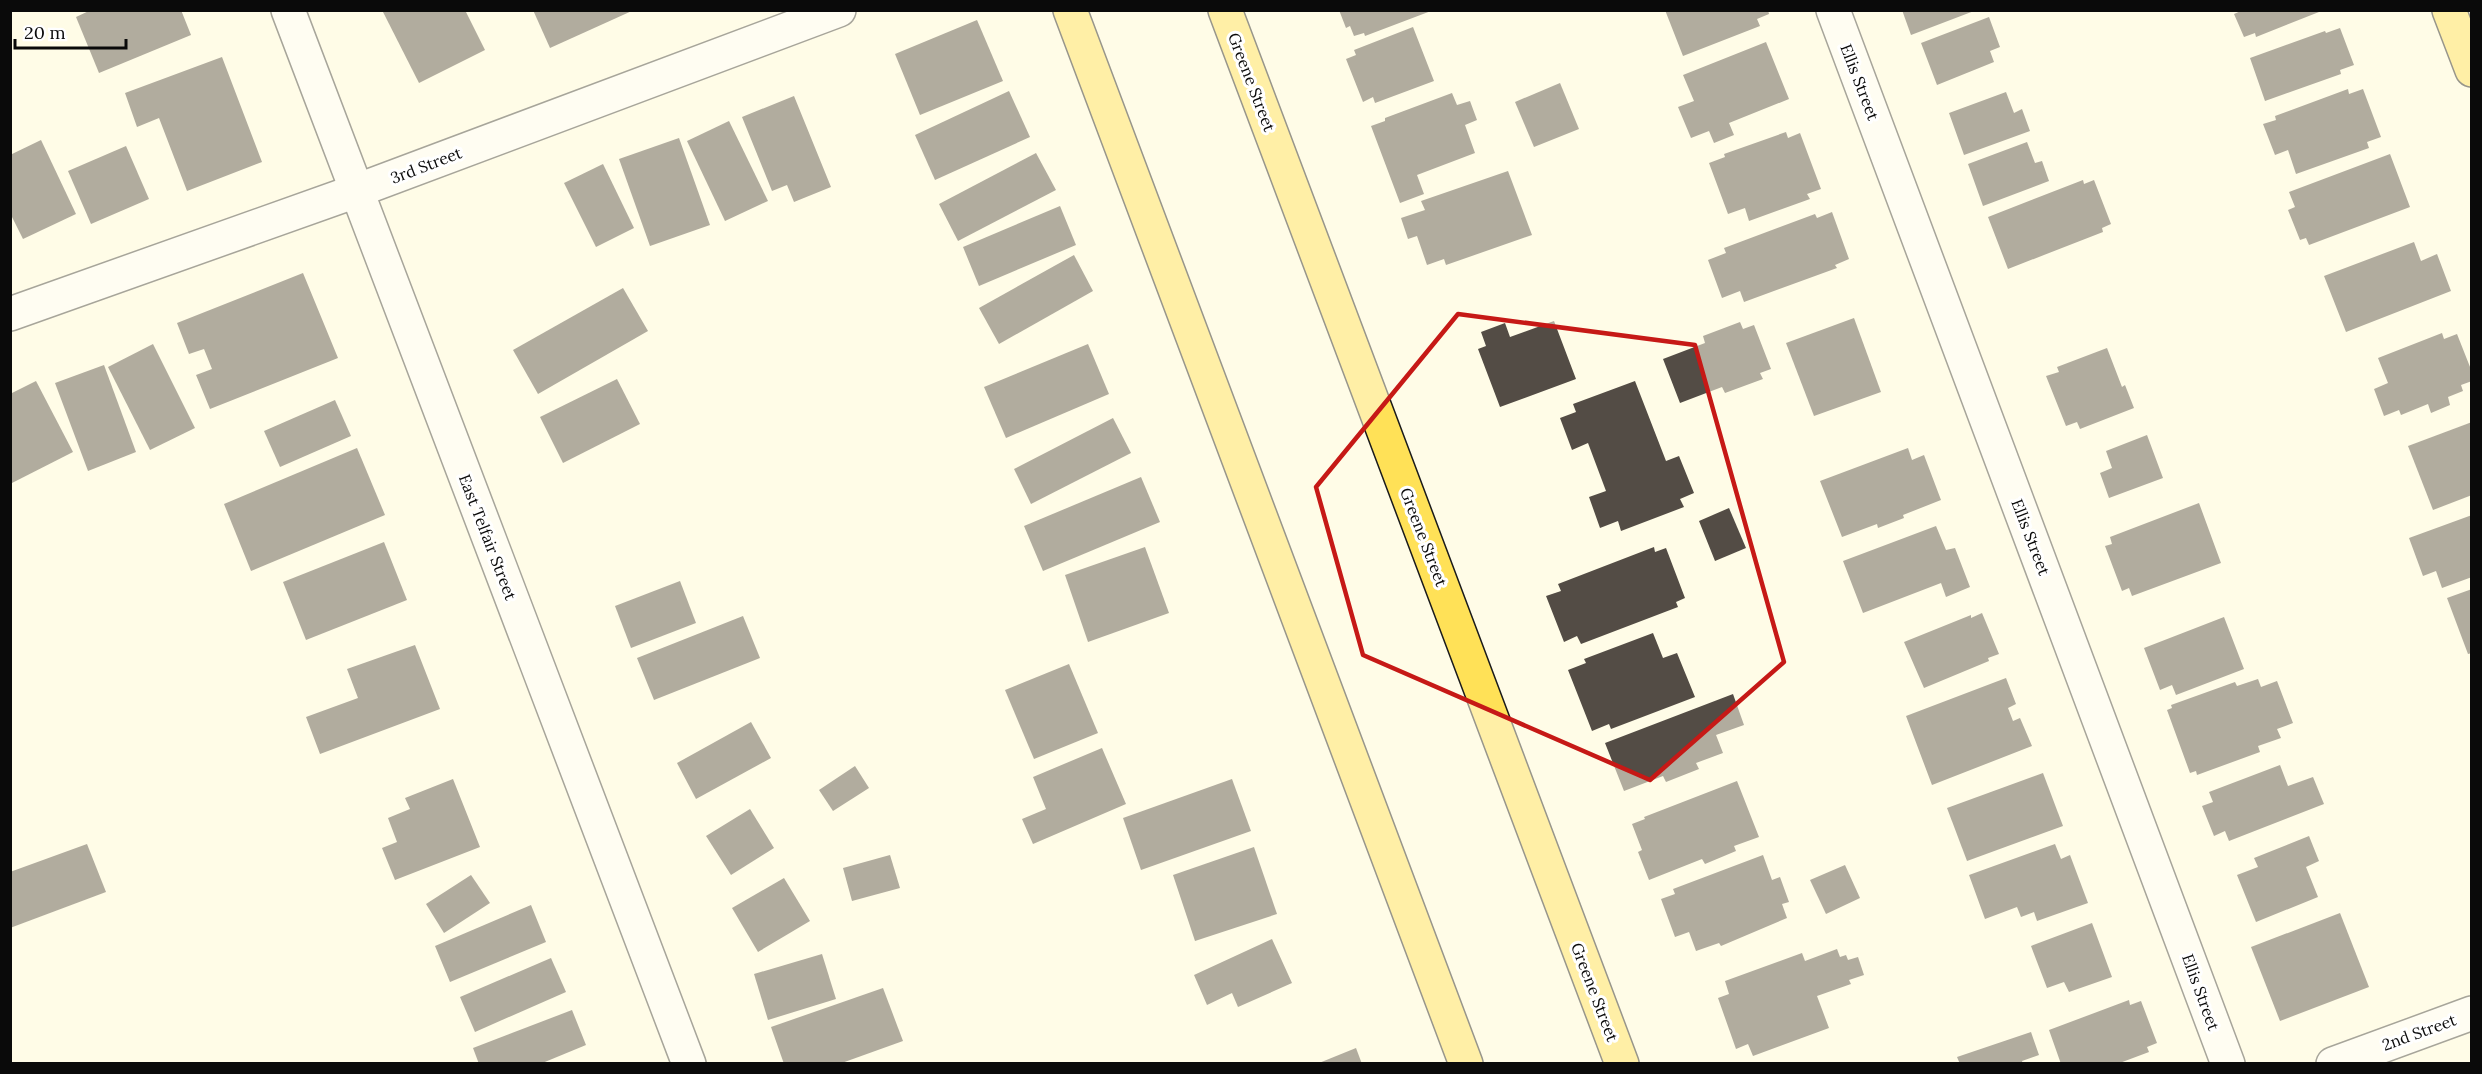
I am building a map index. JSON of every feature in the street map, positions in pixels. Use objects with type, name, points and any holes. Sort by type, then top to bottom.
[{"type":"main road","points":[[1070,10],[1466,1064]]},
{"type":"main road","name":"Greene Street","points":[[1225,10],[1622,1064]]},
{"type":"main road","points":[[2449,10],[2472,70]]},
{"type":"street","name":"East Telfair Street","points":[[288,10],[689,1064]]},
{"type":"street","name":"Ellis Street","points":[[1833,10],[2228,1064]]},
{"type":"street","name":"3rd Street","points":[[10,314],[356,191],[820,14]]},
{"type":"street","name":"2nd Street","points":[[2333,1064],[2472,1013]]},
{"type":"highlighted area","points":[[1458,314],[1695,345],[1784,662],[1650,780],[1363,655],[1316,487]]},
{"type":"building","points":[[91,10],[181,10],[191,35],[99,73],[76,17]]},
{"type":"building","points":[[382,10],[465,10],[485,50],[419,83]]},
{"type":"building","points":[[533,10],[634,10],[550,48]]},
{"type":"building","points":[[1339,10],[1431,11],[1365,36],[1364,33],[1354,36],[1350,26],[1346,28]]},
{"type":"building","points":[[1665,10],[1768,10],[1769,14],[1757,19],[1760,26],[1683,56]]},
{"type":"building","points":[[1902,10],[1974,10],[1974,11],[1911,35]]},
{"type":"building","points":[[2243,10],[2318,10],[2319,12],[2256,37],[2255,33],[2244,37],[2234,14]]},
{"type":"building","points":[[1989,17],[2000,47],[1990,51],[1994,62],[1937,85],[1921,43]]},
{"type":"building","points":[[977,20],[1003,81],[920,115],[895,54]]},
{"type":"building","points":[[1413,27],[1434,81],[1375,103],[1373,97],[1363,102],[1346,59],[1356,55],[1354,50]]},
{"type":"building","points":[[2340,28],[2354,65],[2340,70],[2341,74],[2265,101],[2250,58],[2325,31],[2326,33]]},
{"type":"building","points":[[1766,42],[1789,99],[1729,123],[1734,135],[1714,143],[1709,131],[1691,138],[1678,107],[1694,101],[1683,75]]},
{"type":"building","points":[[222,57],[262,162],[187,191],[159,118],[137,127],[125,93]]},
{"type":"building","points":[[1560,83],[1579,129],[1534,147],[1515,102]]},
{"type":"building","points":[[2348,89],[2349,94],[2363,89],[2381,137],[2367,142],[2369,148],[2296,174],[2288,150],[2275,155],[2263,124],[2276,120],[2275,116]]},
{"type":"building","points":[[1009,91],[1030,137],[935,180],[915,135]]},
{"type":"building","points":[[2006,92],[2014,113],[2022,109],[2030,131],[1964,155],[1949,113]]},
{"type":"building","points":[[1452,93],[1457,105],[1470,101],[1477,120],[1465,125],[1475,153],[1417,175],[1424,194],[1400,203],[1371,126],[1385,121],[1385,118]]},
{"type":"building","points":[[794,96],[831,187],[794,202],[787,185],[772,191],[742,117]]},
{"type":"building","points":[[729,121],[768,201],[725,221],[687,141]]},
{"type":"building","points":[[1786,132],[1788,138],[1800,133],[1821,189],[1807,194],[1810,199],[1749,221],[1745,208],[1728,214],[1709,163],[1725,157],[1724,154]]},
{"type":"building","points":[[679,138],[710,225],[650,246],[619,159]]},
{"type":"building","points":[[41,140],[76,214],[23,239],[10,213],[10,155]]},
{"type":"building","points":[[2027,142],[2035,163],[2042,161],[2049,181],[1983,206],[1968,164]]},
{"type":"building","points":[[126,146],[149,199],[91,224],[68,171]]},
{"type":"building","points":[[1036,153],[1056,190],[958,241],[939,204]]},
{"type":"building","points":[[2390,154],[2410,207],[2309,245],[2306,238],[2300,240],[2288,210],[2295,207],[2289,192]]},
{"type":"building","points":[[603,164],[634,228],[596,247],[564,183]]},
{"type":"building","points":[[1508,171],[1532,235],[1446,265],[1444,259],[1427,265],[1417,236],[1408,239],[1401,218],[1425,210],[1421,201]]},
{"type":"building","points":[[2083,180],[2084,184],[2094,180],[2111,224],[2102,228],[2103,232],[2008,269],[1988,217]]},
{"type":"building","points":[[1060,206],[1076,245],[979,286],[963,247]]},
{"type":"building","points":[[1832,212],[1849,259],[1835,265],[1837,268],[1744,302],[1740,291],[1722,298],[1708,260],[1726,253],[1724,248],[1815,214],[1817,218]]},
{"type":"building","points":[[2414,242],[2421,261],[2437,254],[2451,291],[2346,332],[2324,276]]},
{"type":"building","points":[[1074,255],[1093,291],[999,344],[979,308]]},
{"type":"building","points":[[303,273],[338,358],[210,409],[196,375],[212,369],[204,349],[189,354],[177,323]]},
{"type":"building","points":[[623,288],[648,331],[538,394],[513,350]]},
{"type":"building","points":[[1854,318],[1881,392],[1814,416],[1786,343]]},
{"type":"building","points":[[1554,321],[1576,379],[1500,407],[1478,349],[1486,346],[1481,332],[1505,323],[1510,337]]},
{"type":"building","points":[[1740,322],[1743,329],[1754,325],[1771,369],[1760,373],[1763,379],[1725,393],[1722,387],[1680,403],[1663,359],[1705,343],[1703,336]]},
{"type":"building","points":[[2442,333],[2444,339],[2457,334],[2472,372],[2472,381],[2461,385],[2463,391],[2448,397],[2450,405],[2431,413],[2428,404],[2401,415],[2399,410],[2384,416],[2374,389],[2388,383],[2378,358]]},
{"type":"building","points":[[153,344],[195,428],[150,450],[108,367]]},
{"type":"building","points":[[1088,344],[1109,394],[1006,438],[984,387]]},
{"type":"building","points":[[2107,348],[2122,387],[2125,385],[2134,408],[2080,429],[2077,422],[2066,426],[2046,376],[2059,372],[2057,367]]},
{"type":"building","points":[[104,365],[136,452],[88,471],[55,383]]},
{"type":"building","points":[[617,379],[640,424],[563,463],[540,417]]},
{"type":"building","points":[[36,381],[73,452],[12,483],[10,394]]},
{"type":"building","points":[[1635,381],[1666,461],[1679,456],[1694,493],[1680,499],[1684,507],[1621,531],[1618,521],[1600,528],[1589,497],[1606,491],[1588,443],[1572,450],[1560,418],[1576,412],[1573,404]]},
{"type":"building","points":[[335,400],[351,436],[280,467],[264,431]]},
{"type":"building","points":[[1113,418],[1131,453],[1031,504],[1014,469]]},
{"type":"building","points":[[2472,422],[2472,495],[2433,510],[2408,446]]},
{"type":"building","points":[[2147,435],[2163,478],[2109,498],[2100,473],[2112,468],[2106,451]]},
{"type":"building","points":[[357,448],[385,515],[251,571],[224,504]]},
{"type":"building","points":[[1908,448],[1912,460],[1924,455],[1941,500],[1878,528],[1877,524],[1842,537],[1820,481]]},
{"type":"building","points":[[1141,477],[1160,522],[1043,571],[1024,526]]},
{"type":"building","points":[[2199,503],[2221,563],[2132,596],[2129,588],[2122,591],[2105,546],[2112,544],[2110,537]]},
{"type":"building","points":[[1729,508],[1746,548],[1715,561],[1699,521]]},
{"type":"building","points":[[2472,515],[2472,577],[2442,588],[2436,571],[2423,576],[2409,538]]},
{"type":"building","points":[[1936,526],[1946,550],[1955,548],[1970,587],[1946,597],[1941,583],[1863,613],[1843,561]]},
{"type":"building","points":[[384,542],[407,600],[306,640],[283,582]]},
{"type":"building","points":[[1145,547],[1169,613],[1088,642],[1065,575]]},
{"type":"building","points":[[1654,547],[1655,552],[1666,548],[1685,598],[1676,602],[1678,607],[1581,644],[1577,636],[1564,642],[1546,596],[1561,591],[1558,584]]},
{"type":"building","points":[[680,581],[696,623],[631,648],[615,606]]},
{"type":"building","points":[[2472,589],[2472,653],[2468,654],[2447,598]]},
{"type":"building","points":[[1982,613],[1999,654],[1988,658],[1989,661],[1924,688],[1904,642],[1971,615],[1971,618]]},
{"type":"building","points":[[743,616],[760,658],[654,700],[637,658]]},
{"type":"building","points":[[2224,617],[2244,669],[2176,695],[2172,685],[2160,690],[2144,648]]},
{"type":"building","points":[[1653,633],[1663,658],[1677,653],[1695,697],[1611,729],[1609,724],[1592,731],[1568,670],[1586,663],[1584,659]]},
{"type":"building","points":[[415,645],[440,709],[320,754],[306,717],[358,698],[347,669]]},
{"type":"building","points":[[1069,664],[1098,733],[1034,759],[1005,690]]},
{"type":"building","points":[[2006,678],[2016,704],[2008,708],[2013,721],[2020,718],[2032,746],[1932,785],[1906,716]]},
{"type":"building","points":[[2258,679],[2261,687],[2277,681],[2293,723],[2277,729],[2281,738],[2258,746],[2260,752],[2197,775],[2196,771],[2190,773],[2167,710],[2172,708],[2171,705],[2235,682],[2237,686]]},
{"type":"building","points":[[1733,694],[1744,725],[1716,735],[1723,753],[1696,763],[1699,769],[1666,782],[1663,776],[1624,791],[1605,743]]},
{"type":"building","points":[[751,722],[771,758],[696,799],[677,763]]},
{"type":"building","points":[[1102,748],[1126,804],[1033,844],[1022,819],[1046,809],[1033,777]]},
{"type":"building","points":[[2280,765],[2288,786],[2313,777],[2324,804],[2229,841],[2225,831],[2214,836],[2202,806],[2213,802],[2209,792]]},
{"type":"building","points":[[855,766],[869,788],[833,811],[819,790]]},
{"type":"building","points":[[2043,773],[2063,826],[1967,861],[1947,808]]},
{"type":"building","points":[[453,779],[480,847],[395,880],[382,848],[397,842],[388,818],[410,809],[405,798]]},
{"type":"building","points":[[1232,779],[1251,831],[1141,870],[1123,818]]},
{"type":"building","points":[[1737,781],[1759,837],[1734,846],[1736,851],[1705,864],[1702,859],[1649,880],[1638,852],[1642,850],[1632,824],[1645,819],[1644,817]]},
{"type":"building","points":[[750,809],[774,848],[731,875],[706,836]]},
{"type":"building","points":[[2309,836],[2319,861],[2306,867],[2318,897],[2256,922],[2237,875],[2258,867],[2254,858]]},
{"type":"building","points":[[87,844],[106,892],[10,928],[10,872]]},
{"type":"building","points":[[2055,844],[2061,859],[2070,855],[2088,903],[2037,921],[2034,912],[2021,917],[2017,907],[1985,919],[1969,875]]},
{"type":"building","points":[[1254,847],[1277,914],[1195,941],[1173,875]]},
{"type":"building","points":[[890,855],[900,888],[852,901],[843,868]]},
{"type":"building","points":[[1763,855],[1772,880],[1780,877],[1789,902],[1782,904],[1787,918],[1721,946],[1719,943],[1696,951],[1689,932],[1675,937],[1661,899],[1675,894],[1673,889]]},
{"type":"building","points":[[1845,865],[1860,898],[1826,914],[1810,880]]},
{"type":"building","points":[[471,875],[490,903],[444,933],[426,904]]},
{"type":"building","points":[[784,878],[810,921],[758,952],[732,908]]},
{"type":"building","points":[[531,905],[546,942],[450,982],[435,946]]},
{"type":"building","points":[[2340,913],[2369,987],[2280,1021],[2251,947]]},
{"type":"building","points":[[2092,923],[2112,977],[2069,992],[2064,982],[2047,988],[2031,946]]},
{"type":"building","points":[[1272,939],[1292,983],[1238,1007],[1232,993],[1207,1005],[1194,975]]},
{"type":"building","points":[[1837,949],[1840,957],[1846,955],[1848,960],[1858,957],[1864,975],[1849,980],[1851,984],[1817,996],[1829,1028],[1753,1056],[1748,1044],[1736,1049],[1718,998],[1729,994],[1725,981],[1802,953],[1805,961]]},
{"type":"building","points":[[822,954],[836,999],[768,1020],[754,974]]},
{"type":"building","points":[[551,958],[566,992],[475,1032],[460,997]]},
{"type":"building","points":[[883,988],[903,1041],[839,1064],[784,1064],[771,1027]]},
{"type":"building","points":[[2129,1000],[2130,1005],[2141,1001],[2157,1043],[2147,1047],[2149,1052],[2117,1064],[2061,1064],[2049,1030]]},
{"type":"building","points":[[572,1010],[586,1045],[540,1064],[479,1064],[473,1048]]},
{"type":"building","points":[[2031,1032],[2039,1055],[2022,1061],[2023,1064],[1960,1064],[1957,1057]]},
{"type":"building","points":[[1356,1048],[1362,1064],[1319,1064],[1319,1063]]}]
